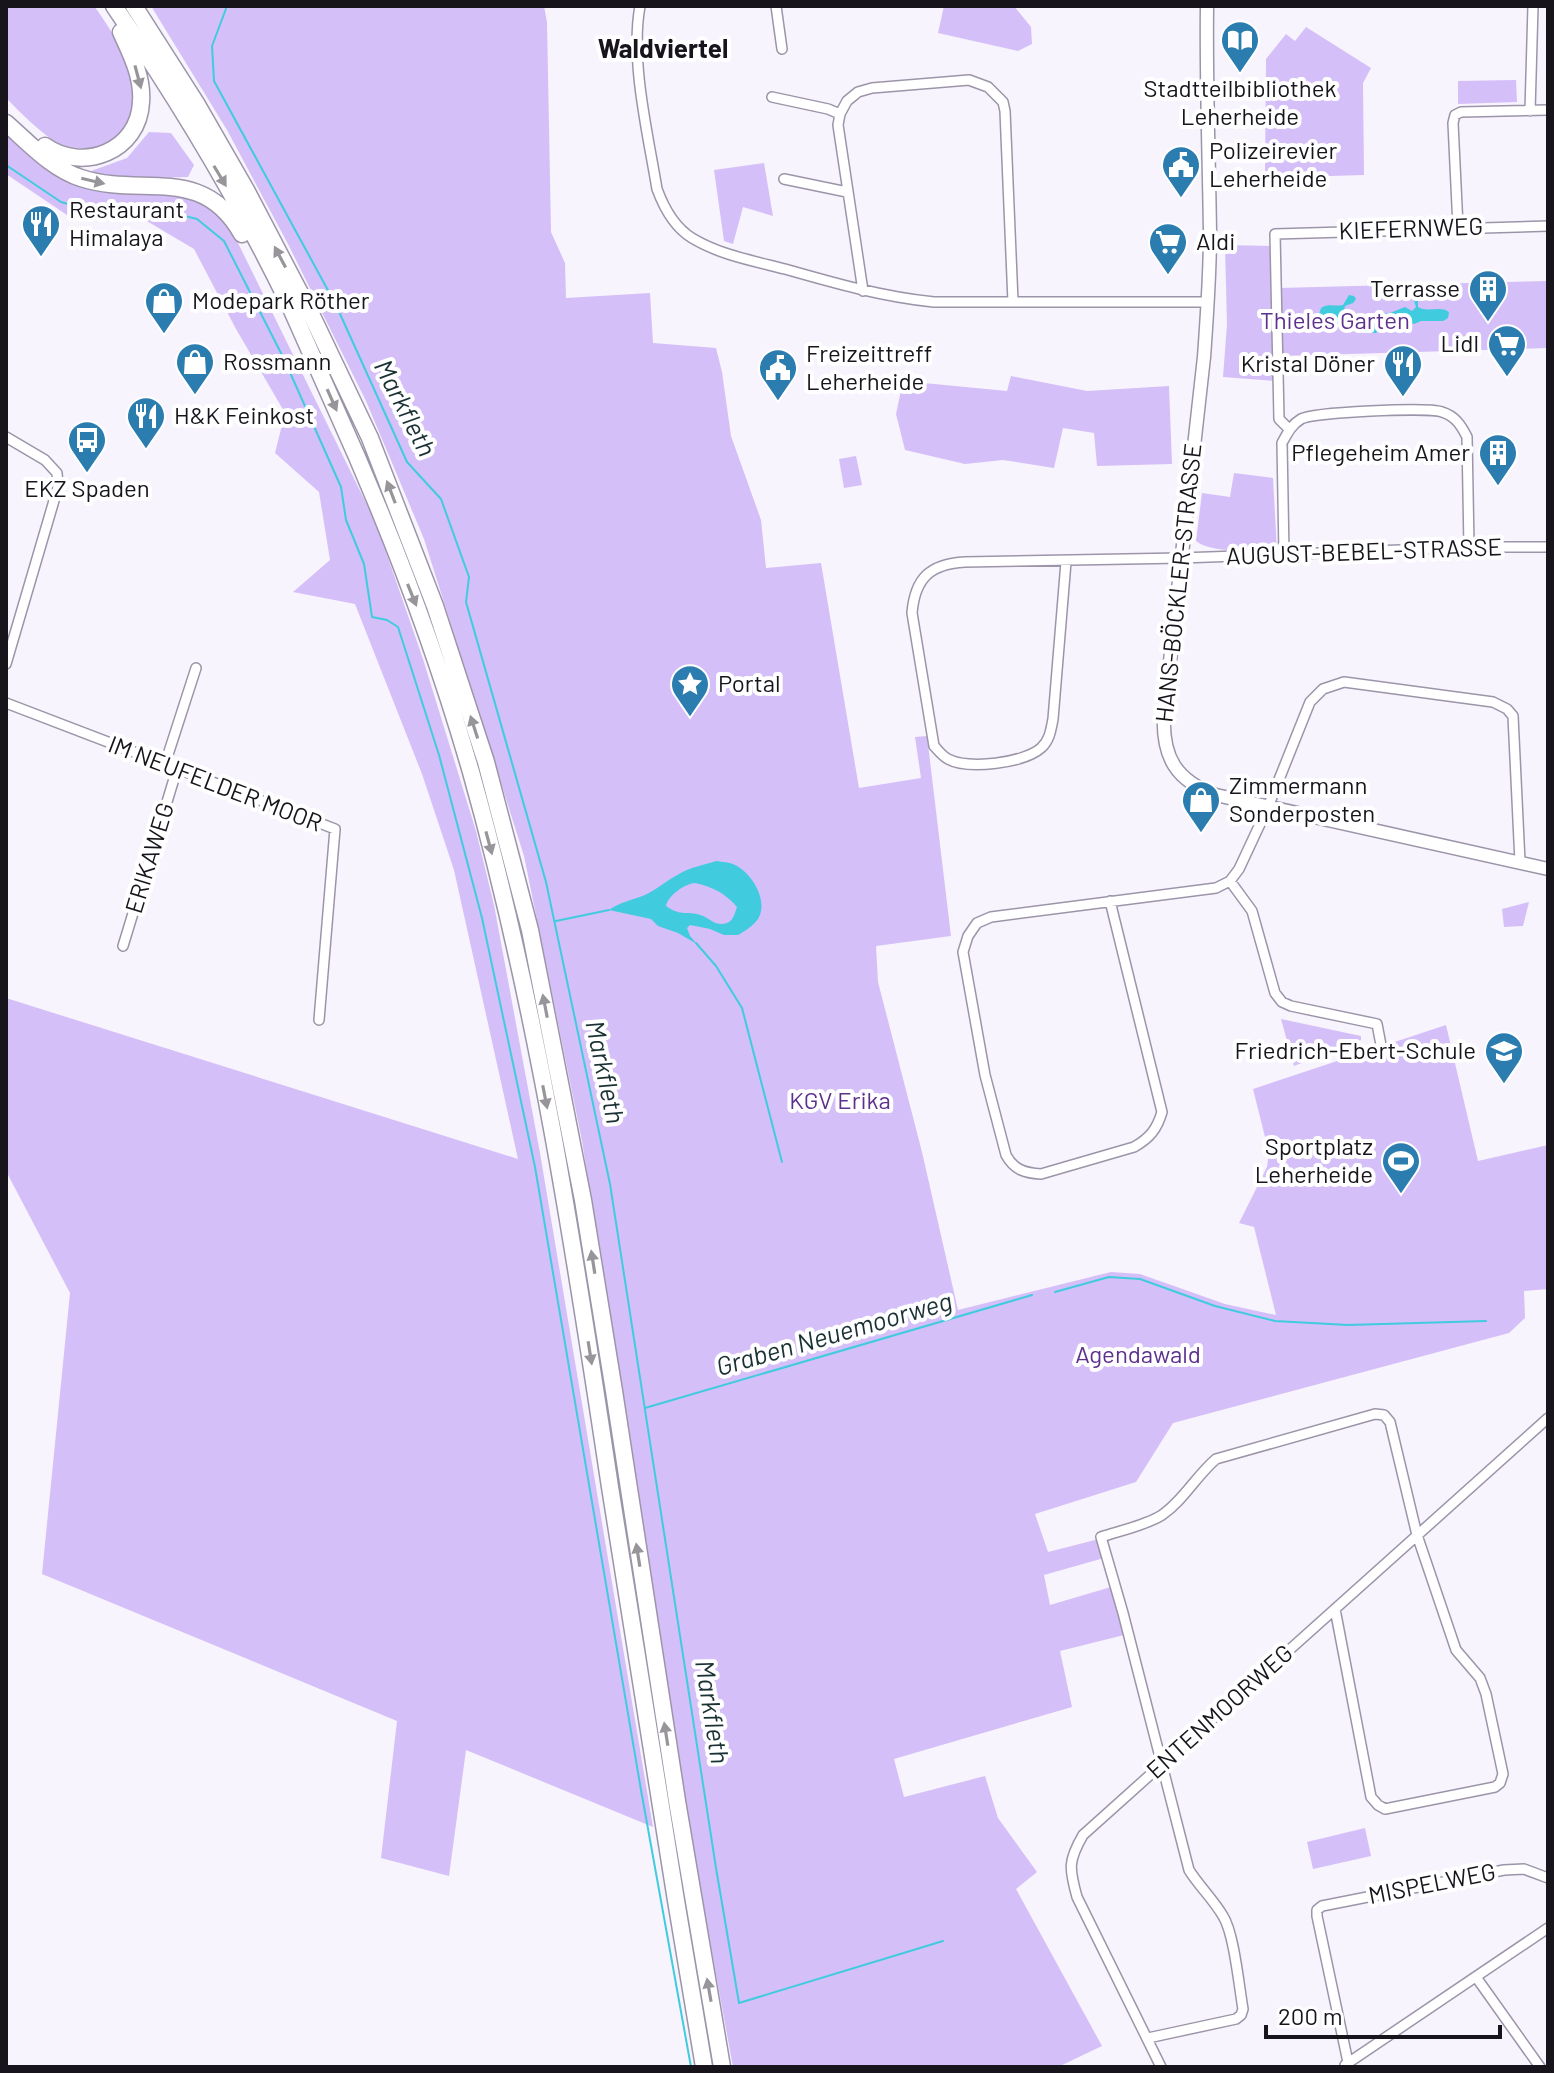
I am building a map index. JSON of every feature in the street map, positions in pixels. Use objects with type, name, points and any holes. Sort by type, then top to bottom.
[{"type":"highway","points":[[6,113],[30,136],[65,157],[104,155],[122,143],[141,112],[141,87],[129,49],[106,6]]},
{"type":"highway","points":[[114,6],[233,197],[288,303],[362,468],[418,610],[470,770],[515,942],[566,1204],[663,1826],[704,2067]]},
{"type":"highway","points":[[134,6],[196,103],[246,190],[312,316],[370,438],[435,606],[486,762],[530,930],[583,1200],[722,2067]]},
{"type":"highway","points":[[6,123],[76,177],[112,185],[168,186],[204,195],[236,223],[273,292],[288,303]]},
{"type":"street","points":[[640,6],[637,23],[639,76],[657,189],[663,207],[690,237],[725,253],[901,299],[934,302],[1208,302]]},
{"type":"street","points":[[776,6],[782,49]]},
{"type":"street","name":"HANS-BÖCKLER-STRASSE","points":[[1207,6],[1208,302],[1164,715],[1163,734],[1167,751],[1175,767],[1193,786],[1216,795],[1548,869]]},
{"type":"street","points":[[1530,111],[1533,6]]},
{"type":"street","points":[[863,291],[838,125],[840,114],[852,96],[872,88],[969,80],[988,87],[998,95],[1005,111],[1013,302]]},
{"type":"street","points":[[772,97],[840,114]]},
{"type":"street","points":[[1458,227],[1455,115],[1461,112],[1548,110]]},
{"type":"street","points":[[784,179],[847,192]]},
{"type":"street","name":"KIEFERNWEG","points":[[1289,429],[1279,419],[1275,234],[1548,226]]},
{"type":"street","points":[[1284,554],[1282,443],[1289,429],[1302,418],[1316,414],[1435,410],[1452,417],[1467,437],[1469,547]]},
{"type":"street","points":[[6,437],[45,460],[57,473],[58,487],[6,664]]},
{"type":"street","name":"AUGUST-BEBEL-STRASSE","points":[[1066,562],[1053,719],[1048,739],[1037,751],[1019,759],[967,765],[947,759],[934,746],[912,613],[913,600],[921,580],[948,563],[1548,547]]},
{"type":"street","points":[[165,764],[196,668]]},
{"type":"street","points":[[1110,901],[1162,1112],[1157,1128],[1148,1139],[1134,1147],[1041,1174],[1026,1173],[1011,1164],[1006,1155],[988,1088],[963,952],[968,936],[977,923],[991,917],[1110,901],[1216,888],[1230,881],[1239,869],[1268,807],[1310,702],[1323,689],[1344,682],[1493,702],[1507,709],[1513,716],[1520,862]]},
{"type":"street","name":"IM NEUFELDER MOOR","points":[[6,703],[335,829],[319,1020]]},
{"type":"street","name":"ERIKAWEG","points":[[123,946],[177,769]]},
{"type":"street","points":[[1230,881],[1252,911],[1273,985],[1282,1002],[1377,1024],[1381,1045]]},
{"type":"street","points":[[1148,2038],[1236,2019],[1243,2009],[1225,1918],[1189,1870],[1101,1537],[1160,1517],[1216,1459],[1375,1414],[1384,1415],[1390,1422],[1417,1535],[1456,1650],[1480,1678],[1486,1694],[1503,1774],[1500,1783],[1495,1787],[1385,1809],[1378,1805],[1371,1797],[1335,1609]]},
{"type":"street","name":"ENTENMOORWEG","points":[[1161,2067],[1077,1897],[1071,1873],[1072,1853],[1083,1835],[1548,1418]]},
{"type":"street","name":"MISPELWEG","points":[[1347,2066],[1317,1910],[1322,1906],[1364,1896],[1504,1870],[1524,1869],[1548,1878]]},
{"type":"street","points":[[1347,2066],[1548,1928]]},
{"type":"street","points":[[1476,1977],[1540,2067]]},
{"type":"green space","points":[[8,6],[94,6],[121,50],[134,81],[133,109],[122,132],[113,140],[90,148],[63,145],[41,131],[6,98]]},
{"type":"green space","points":[[151,6],[544,6],[547,22],[551,232],[565,263],[566,298],[650,293],[653,343],[716,348],[731,436],[761,520],[766,568],[821,563],[859,788],[921,778],[915,737],[927,736],[951,936],[876,946],[878,982],[922,1152],[958,1310],[1111,1272],[1140,1274],[1225,1304],[1276,1315],[1254,1227],[1239,1223],[1267,1167],[1269,1153],[1253,1089],[1446,1025],[1478,1161],[1548,1145],[1548,1289],[1524,1291],[1525,1318],[1509,1333],[1173,1423],[1136,1482],[1035,1514],[1048,1552],[1099,1539],[1104,1558],[1044,1575],[1050,1605],[1111,1587],[1124,1635],[1060,1651],[1072,1707],[894,1759],[904,1797],[985,1776],[998,1818],[1037,1872],[1016,1889],[1102,2046],[1058,2067],[733,2067],[689,1828],[582,1141],[524,856],[424,539],[366,401],[227,130]]},
{"type":"green space","points":[[944,6],[1014,6],[1031,27],[1032,44],[1018,51],[938,33]]},
{"type":"green space","points":[[1306,27],[1371,68],[1363,83],[1364,175],[1265,178],[1266,59],[1286,34],[1295,41]]},
{"type":"green space","points":[[1516,80],[1517,102],[1458,104],[1458,81]]},
{"type":"green space","points":[[6,128],[53,170],[74,183],[100,191],[185,198],[219,214],[237,241],[376,523],[423,659],[476,831],[494,905],[540,1153],[653,1827],[466,1750],[449,1876],[381,1858],[397,1721],[42,1574],[70,1293],[6,1171],[6,998],[518,1159],[454,870],[422,774],[355,604],[293,592],[330,560],[319,492],[275,453],[285,413],[194,249],[140,217],[67,215],[6,174]]},
{"type":"green space","points":[[149,132],[171,133],[194,165],[188,177],[117,179],[91,171],[127,158]]},
{"type":"green space","points":[[764,163],[773,216],[743,207],[733,244],[724,241],[714,170]]},
{"type":"green space","points":[[1225,245],[1272,246],[1276,381],[1223,377],[1227,324]]},
{"type":"green space","name":"Thieles Garten","points":[[1548,281],[1548,348],[1282,356],[1279,288]]},
{"type":"green space","points":[[1011,376],[1087,391],[1169,386],[1172,464],[1097,466],[1094,433],[1063,428],[1054,468],[1003,460],[965,464],[905,450],[896,414],[903,381],[1007,391]]},
{"type":"green space","points":[[856,456],[862,485],[844,488],[839,459]]},
{"type":"green space","points":[[1234,473],[1273,478],[1277,551],[1223,550],[1196,541],[1202,493],[1230,497]]},
{"type":"green space","points":[[1529,902],[1523,926],[1504,927],[1502,909]]},
{"type":"green space","points":[[1281,1019],[1361,1036],[1361,1040],[1294,1066]]},
{"type":"green space","points":[[1365,1828],[1371,1856],[1313,1869],[1307,1842]]},
{"type":"water","points":[[1418,294],[1418,307],[1445,310],[1449,312],[1448,318],[1414,324],[1394,319],[1376,333],[1363,333],[1360,319],[1364,316],[1390,313],[1405,307],[1412,311],[1416,307],[1413,297]]},
{"type":"water","points":[[1349,295],[1356,299],[1345,306],[1342,321],[1336,327],[1329,318],[1320,322],[1321,308],[1343,305]]},
{"type":"water","points":[[716,861],[741,869],[753,881],[760,896],[758,919],[738,935],[724,935],[690,925],[687,928],[697,944],[658,926],[651,919],[609,910],[650,893],[684,872]],"holes":[[[695,883],[723,894],[737,907],[729,922],[717,923],[666,906],[673,895]]]},
{"type":"waterway","name":"Markfleth","points":[[227,6],[212,46],[214,81],[336,305],[407,462],[441,499],[469,577],[466,602],[546,882],[610,1184],[739,2003],[943,1941]]},
{"type":"waterway","points":[[6,165],[61,202],[97,212],[160,210],[197,219],[224,241],[284,359],[341,487],[346,520],[364,564],[372,617],[387,620],[398,627],[439,755],[482,918],[535,1167],[691,2067]]},
{"type":"waterway","points":[[556,921],[609,910]]},
{"type":"waterway","points":[[696,943],[716,966],[742,1008],[782,1162]]},
{"type":"waterway","name":"Graben Neuemoorweg","points":[[1055,1292],[1109,1277],[1140,1279],[1215,1306],[1275,1321],[1348,1325],[1486,1321]]},
{"type":"waterway","name":"Graben Neuemoorweg","points":[[645,1408],[1032,1295]]},
{"type":"place","name":"Stadtteilbibliothek Leherheide","points":[[1240,74]]},
{"type":"place","name":"Polizeirevier Leherheide","points":[[1181,199]]},
{"type":"place","name":"Restaurant Himalaya","points":[[41,258]]},
{"type":"place","name":"Aldi","points":[[1168,276]]},
{"type":"place","name":"Terrasse","points":[[1488,323]]},
{"type":"place","name":"Modepark Röther","points":[[164,335]]},
{"type":"place","name":"Lidl","points":[[1507,378]]},
{"type":"place","name":"Rossmann","points":[[195,396]]},
{"type":"place","name":"Kristal Döner","points":[[1403,398]]},
{"type":"place","name":"Freizeittreff Leherheide","points":[[778,402]]},
{"type":"place","name":"H&K Feinkost","points":[[146,450]]},
{"type":"place","name":"EKZ Spaden","points":[[87,474]]},
{"type":"place","name":"Pflegeheim Amer","points":[[1498,487]]},
{"type":"place","name":"Portal","points":[[690,718]]},
{"type":"place","name":"Zimmermann Sonderposten","points":[[1201,834]]},
{"type":"place","name":"Friedrich-Ebert-Schule","points":[[1504,1085]]},
{"type":"place","name":"Sportplatz Leherheide","points":[[1401,1195]]},
{"type":"district","name":"Waldviertel","points":[[663,49]]},
{"type":"park label","name":"KGV Erika","points":[[840,1101]]},
{"type":"park label","name":"Agendawald","points":[[1138,1355]]}]
